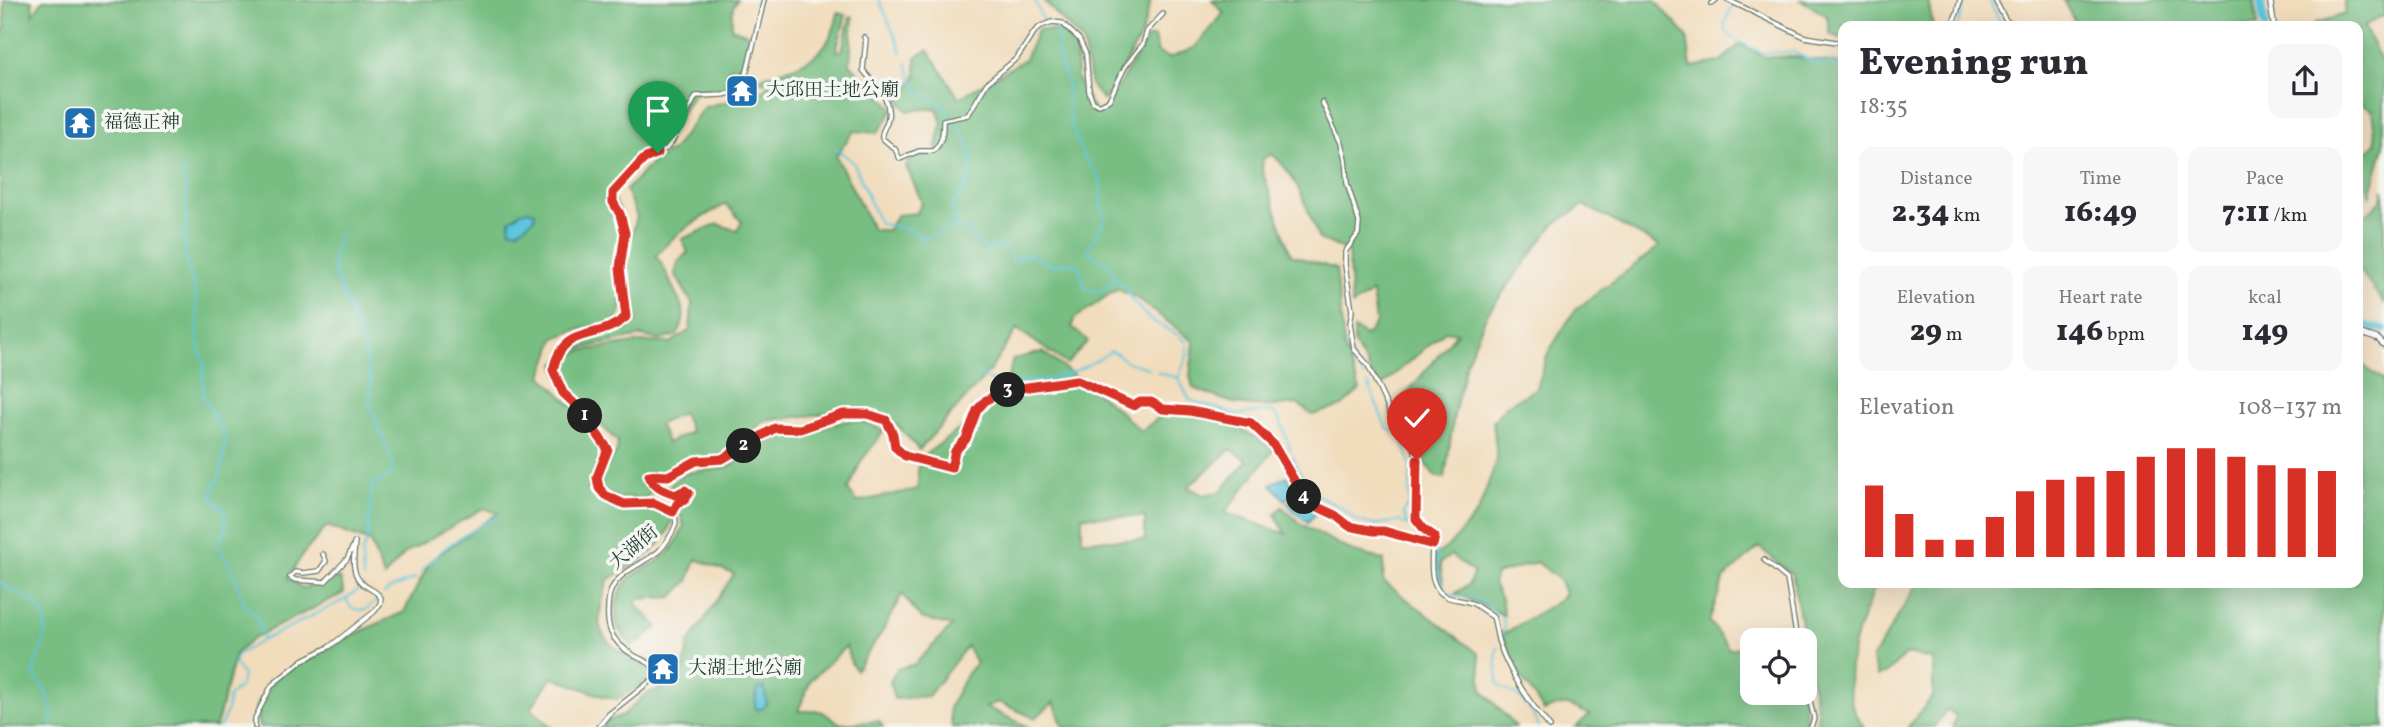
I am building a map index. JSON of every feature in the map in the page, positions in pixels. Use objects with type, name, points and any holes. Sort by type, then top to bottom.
[{"type":"street","name":"大湖街","points":[[598,727],[609,714],[654,676],[652,665],[623,648],[610,633],[607,625],[608,603],[613,584],[660,550],[676,524],[673,512],[654,503],[632,505],[617,502],[601,492],[597,477],[608,449],[577,406],[563,393],[553,370],[561,348],[573,338],[605,331],[626,317],[620,268],[625,233],[620,214],[613,202],[613,193],[644,159],[666,149],[672,142],[696,96],[735,92],[747,71],[764,0]]},
{"type":"street","points":[[1711,5],[1716,0]]},
{"type":"street","points":[[1728,0],[1805,37],[1838,42]]},
{"type":"street","points":[[1953,21],[1960,0]]},
{"type":"street","points":[[1994,0],[2006,21]]},
{"type":"street","points":[[2270,0],[2273,21]]},
{"type":"street","points":[[864,37],[863,71],[886,98],[888,120],[881,133],[882,138],[895,149],[900,159],[919,151],[933,151],[939,146],[943,136],[943,120],[968,115],[987,83],[1017,58],[1035,31],[1052,22],[1062,23],[1079,39],[1086,54],[1089,92],[1093,102],[1099,105],[1109,100],[1125,67],[1143,44],[1147,32],[1163,14]]},
{"type":"street","points":[[1322,102],[1341,142],[1347,183],[1359,222],[1358,234],[1345,251],[1354,349],[1368,365],[1394,421],[1402,426],[1410,438],[1419,468],[1416,519],[1435,537],[1432,578],[1438,590],[1446,597],[1474,604],[1493,617],[1510,670],[1550,727]]},
{"type":"street","points":[[2363,334],[2378,339],[2384,345]]},
{"type":"street","points":[[673,512],[689,493],[685,490],[675,495],[661,490],[649,480],[649,475],[668,476],[696,461],[722,459],[775,428],[800,429],[843,414],[867,414],[886,420],[900,452],[905,456],[947,469],[951,468],[955,451],[966,439],[972,420],[986,400],[1007,390],[1076,380],[1134,406],[1140,402],[1151,402],[1163,409],[1190,411],[1251,423],[1273,444],[1307,502],[1335,515],[1349,526],[1384,531],[1433,545]]},
{"type":"street","points":[[255,727],[256,718],[272,685],[303,660],[328,647],[374,612],[380,604],[381,597],[378,592],[357,578],[354,568],[355,541],[347,559],[325,582],[295,580],[290,576],[295,572],[319,571],[326,561],[323,554]]},
{"type":"street","points":[[1764,560],[1787,579],[1795,628]]},
{"type":"street","points":[[1811,705],[1814,719],[1811,727]]},
{"type":"green space","points":[[4,0],[32,0],[33,14],[43,0],[737,0],[733,6],[731,28],[751,35],[743,65],[730,67],[725,88],[694,94],[666,137],[628,168],[610,192],[620,211],[621,231],[616,257],[622,303],[620,313],[613,324],[576,330],[555,338],[542,376],[581,415],[604,447],[588,491],[606,505],[646,507],[673,515],[670,527],[657,546],[608,580],[600,612],[599,621],[605,638],[644,667],[650,674],[647,681],[617,699],[552,677],[531,708],[551,727],[259,727],[255,708],[273,679],[344,639],[404,612],[431,560],[498,513],[484,508],[404,554],[384,577],[370,542],[327,526],[303,554],[288,578],[302,588],[340,578],[344,593],[255,637],[235,654],[216,727],[0,727],[0,36],[5,27]]},
{"type":"green space","points":[[1043,0],[1151,0],[1141,36],[1104,100],[1091,86],[1083,42]]},
{"type":"green space","points":[[1212,0],[1654,0],[1687,36],[1691,67],[1720,62],[1740,44],[1764,57],[1795,57],[1838,63],[1838,588],[1875,588],[1854,644],[1849,676],[1854,710],[1864,727],[1815,727],[1818,715],[1817,628],[1802,628],[1792,574],[1759,547],[1724,578],[1709,621],[1729,649],[1740,647],[1740,705],[1804,705],[1806,720],[1801,727],[1576,727],[1589,715],[1567,705],[1544,711],[1517,670],[1502,635],[1560,600],[1565,594],[1560,580],[1537,562],[1496,574],[1493,584],[1501,599],[1504,615],[1455,593],[1468,585],[1474,573],[1451,555],[1440,563],[1443,582],[1439,579],[1435,556],[1450,545],[1478,512],[1497,459],[1493,421],[1507,405],[1537,388],[1548,353],[1575,310],[1660,246],[1584,205],[1553,225],[1487,314],[1466,363],[1454,415],[1445,478],[1436,477],[1422,460],[1426,438],[1425,409],[1411,411],[1396,419],[1391,412],[1457,333],[1445,331],[1380,387],[1354,344],[1354,329],[1366,336],[1376,323],[1372,292],[1352,306],[1348,251],[1319,239],[1289,172],[1272,154],[1263,159],[1262,170],[1291,255],[1336,269],[1344,347],[1360,390],[1342,406],[1312,415],[1298,404],[1267,407],[1244,405],[1193,388],[1190,376],[1194,342],[1137,298],[1117,289],[1074,319],[1072,327],[1088,341],[1067,364],[1017,329],[989,372],[919,450],[901,429],[882,413],[830,413],[763,421],[734,450],[709,460],[670,465],[655,490],[645,498],[618,498],[601,488],[603,474],[616,453],[618,442],[591,415],[583,399],[560,378],[555,364],[560,359],[581,351],[642,342],[670,343],[690,330],[692,303],[675,274],[678,262],[688,252],[682,239],[718,224],[737,231],[742,222],[726,204],[697,220],[663,247],[656,256],[682,309],[684,318],[677,335],[660,340],[641,336],[563,352],[578,340],[624,331],[637,322],[625,259],[637,217],[626,190],[656,159],[672,151],[704,107],[757,95],[770,84],[757,79],[798,65],[819,52],[834,29],[838,13],[846,15],[836,51],[842,51],[850,17],[853,17],[850,64],[893,108],[877,133],[854,131],[836,156],[873,230],[888,230],[897,215],[917,213],[922,202],[906,166],[913,156],[935,155],[942,123],[937,108],[908,111],[899,101],[916,76],[916,57],[928,50],[959,98],[1025,59],[1038,29],[1063,32],[1076,49],[1077,79],[1095,112],[1102,112],[1148,38],[1154,37],[1158,53],[1170,58],[1194,48],[1224,13]],"holes":[[[683,413],[691,432],[667,443],[659,424]]]},
{"type":"green space","points":[[1801,0],[1928,0],[1932,21],[1838,21],[1838,37],[1830,34],[1827,16]]},
{"type":"green space","points":[[2063,0],[2254,0],[2257,21],[2074,21]]},
{"type":"green space","points":[[2344,0],[2384,0],[2384,17],[2381,16],[2364,27],[2384,66],[2384,146],[2370,196],[2363,173],[2363,156],[2376,143],[2372,111],[2363,106],[2363,21],[2322,21],[2346,14]]},
{"type":"green space","points":[[2384,189],[2384,303],[2363,275],[2363,217],[2382,200]]},
{"type":"green space","points":[[1043,352],[1116,408],[1141,431],[1170,409],[1220,416],[1274,449],[1225,513],[1286,534],[1275,514],[1282,507],[1301,524],[1351,551],[1384,560],[1383,581],[1479,654],[1482,690],[1516,727],[1063,727],[1054,702],[1035,718],[998,702],[985,707],[1029,727],[952,727],[949,708],[967,673],[976,663],[967,646],[928,696],[894,699],[890,682],[897,669],[915,664],[952,626],[921,618],[902,594],[882,632],[856,670],[846,646],[811,680],[798,711],[821,711],[841,724],[879,721],[883,727],[602,727],[607,721],[623,715],[646,694],[673,684],[684,667],[689,643],[734,574],[696,559],[688,581],[672,597],[637,599],[636,604],[658,627],[632,646],[621,633],[617,624],[616,607],[623,585],[670,551],[684,526],[677,504],[665,494],[671,484],[686,474],[730,466],[771,438],[855,421],[884,431],[861,461],[848,490],[857,502],[918,489],[918,468],[922,457],[965,425],[1006,387],[1013,359]],"holes":[[[1231,449],[1247,461],[1220,492],[1203,495],[1188,487]],[[1082,516],[1145,517],[1145,540],[1082,540]]]},
{"type":"green space","points":[[2363,365],[2384,381],[2384,727],[1953,727],[1956,716],[1947,709],[1934,727],[1908,727],[1933,696],[1933,659],[1906,654],[1887,673],[1877,676],[1872,659],[1915,588],[2363,588]]},
{"type":"water","points":[[528,210],[535,212],[534,219],[517,231],[510,230],[510,220]]},
{"type":"water","points":[[1287,476],[1296,492],[1285,500],[1271,484]]},
{"type":"water","points":[[1298,495],[1303,503],[1317,511],[1308,522],[1287,503]]},
{"type":"water","points":[[764,687],[767,703],[764,708],[757,710],[757,690]]},
{"type":"waterway","points":[[879,0],[902,52]]},
{"type":"waterway","points":[[1035,0],[1042,19],[1049,21]]},
{"type":"waterway","points":[[1959,21],[1964,0]]},
{"type":"waterway","points":[[1989,0],[2000,21]]},
{"type":"waterway","points":[[2260,0],[2264,21]]},
{"type":"waterway","points":[[1732,6],[1724,25],[1725,30],[1737,41],[1762,53],[1793,52],[1816,63],[1838,65]]},
{"type":"waterway","points":[[1055,25],[1059,36],[1056,52],[1067,81],[1069,118],[1083,156],[1098,175],[1103,194],[1100,207],[1106,216],[1087,251],[1110,267],[1116,279]]},
{"type":"waterway","points":[[907,63],[916,89],[939,102],[949,114]]},
{"type":"waterway","points":[[955,121],[968,144],[972,164],[967,183],[952,205],[955,227]]},
{"type":"waterway","points":[[836,148],[854,163],[879,223],[913,231],[923,239],[955,228],[965,228],[987,251],[999,246],[1007,250],[1013,261],[1029,255],[1054,266],[1066,262],[1078,266],[1086,289],[1098,292],[1116,280],[1124,284],[1132,300],[1149,319],[1187,343],[1187,357],[1178,378],[1190,400],[1237,415],[1273,411],[1280,420],[1291,450]]},
{"type":"waterway","points":[[183,168],[187,199],[184,254],[196,295],[199,351],[204,360],[203,394],[224,433],[225,449],[212,498],[225,511],[226,530],[218,545],[235,576],[244,604],[258,619],[263,640],[237,655],[234,662],[243,676],[240,687],[229,696],[220,727]]},
{"type":"waterway","points":[[342,230],[334,254],[334,273],[362,339],[371,382],[370,405],[393,463],[392,475],[372,485],[367,542],[362,553],[363,578]]},
{"type":"waterway","points":[[2363,325],[2376,328]]},
{"type":"waterway","points":[[1346,341],[1349,353],[1364,377]]},
{"type":"waterway","points":[[978,372],[998,383],[1045,380],[1078,370],[1111,351],[1129,362],[1149,369]]},
{"type":"waterway","points":[[1157,372],[1178,378]]},
{"type":"waterway","points":[[1368,384],[1386,427],[1401,437],[1411,465],[1409,505],[1403,513],[1407,524]]},
{"type":"waterway","points":[[1293,456],[1313,493],[1341,507],[1356,520],[1373,525],[1399,521],[1430,541]]},
{"type":"waterway","points":[[420,573],[446,548],[497,517]]},
{"type":"waterway","points":[[1436,547],[1438,573],[1445,590],[1454,595],[1477,599],[1502,617],[1505,626],[1500,640]]},
{"type":"waterway","points":[[384,594],[416,578]]},
{"type":"waterway","points":[[0,582],[34,603],[44,616],[44,640],[34,671],[49,700],[52,727]]},
{"type":"waterway","points":[[263,640],[346,599],[363,586]]},
{"type":"waterway","points":[[346,599],[352,609],[365,610],[378,600]]},
{"type":"waterway","points":[[1498,647],[1498,685],[1519,697],[1531,711],[1539,727]]},
{"type":"place","name":"大邱田土地公廟","points":[[742,91]]},
{"type":"place","name":"福德正神","points":[[80,123]]},
{"type":"place","name":"大湖土地公廟","points":[[663,669]]},
{"type":"route","points":[[658,153],[644,159],[613,193],[613,202],[623,221],[625,233],[620,268],[626,317],[605,331],[573,338],[561,348],[553,370],[563,393],[577,406],[608,449],[597,481],[601,492],[617,502],[632,505],[654,503],[673,512],[689,493],[685,490],[675,495],[661,490],[649,480],[649,475],[668,476],[696,461],[722,459],[775,428],[800,429],[843,414],[876,415],[886,420],[893,434],[895,447],[905,456],[951,468],[955,451],[966,439],[977,410],[986,400],[1007,390],[1076,380],[1134,406],[1140,402],[1151,402],[1163,409],[1190,411],[1251,423],[1273,444],[1307,502],[1335,515],[1349,526],[1384,531],[1433,545],[1435,537],[1418,524],[1416,519],[1419,468],[1417,460]]}]
